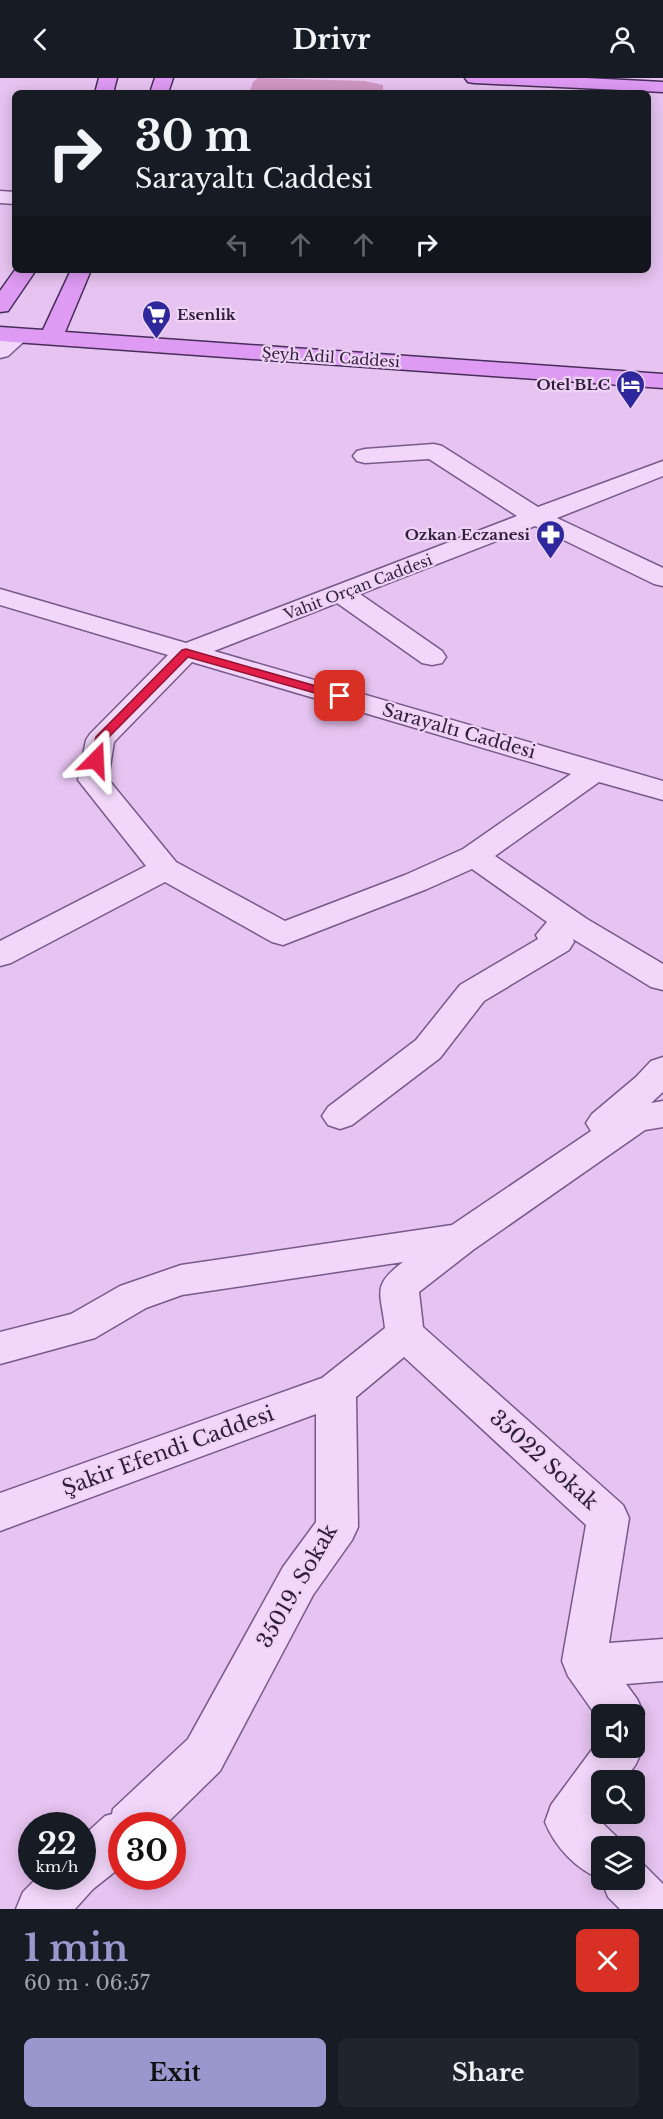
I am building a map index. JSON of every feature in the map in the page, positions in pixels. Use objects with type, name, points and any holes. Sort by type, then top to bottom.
[{"type":"main road","points":[[474,78],[613,81],[663,87]]},
{"type":"main road","points":[[0,306],[24,273]]},
{"type":"main road","points":[[52,336],[80,273]]},
{"type":"main road","name":"Şeyh Adil Caddesi","points":[[10,335],[52,336],[663,381]]},
{"type":"street","points":[[0,351],[10,335]]},
{"type":"street","points":[[365,456],[434,451],[538,518],[663,578]]},
{"type":"street","name":"Vahit Orçan Caddesi","points":[[186,652],[659,474]]},
{"type":"street","points":[[342,594],[432,657]]},
{"type":"street","name":"Sarayaltı Caddesi","points":[[0,597],[663,791]]},
{"type":"street","points":[[186,652],[100,740],[93,780],[165,869],[283,934],[416,882],[474,856],[596,770]]},
{"type":"street","points":[[474,856],[576,927],[663,980]]},
{"type":"street","points":[[0,955],[165,869]]},
{"type":"street","points":[[340,1116],[428,1049],[472,993],[558,942],[552,935],[567,925],[576,927]]},
{"type":"street","points":[[336,1390],[405,1334],[399,1286],[461,1239],[648,1086],[663,1070]]},
{"type":"street","points":[[0,1348],[81,1327],[133,1297],[181,1280],[461,1239],[636,1118],[663,1114]]},
{"type":"street","name":"35022 Sokak","points":[[405,1334],[608,1518],[584,1661]]},
{"type":"street","name":"Şakir Efendi Caddesi","points":[[0,1512],[336,1390]]},
{"type":"street","name":"35019. Sokak","points":[[145,1812],[204,1755],[298,1581],[337,1527],[336,1390]]},
{"type":"street","points":[[584,1661],[607,1664],[663,1660]]},
{"type":"street","points":[[584,1661],[614,1704]]},
{"type":"street","points":[[591,1845],[568,1822],[613,1758]]},
{"type":"street","points":[[96,1857],[108,1846]]},
{"type":"street","points":[[40,1909],[60,1890]]},
{"type":"street","points":[[635,1890],[654,1909]]},
{"type":"shaded area","points":[[258,78],[364,81],[383,85],[383,90],[250,90],[253,82]]},
{"type":"place","name":"Esenlik","points":[[156,340]]},
{"type":"place","name":"Otel BLC","points":[[631,410]]},
{"type":"place","name":"Ozkan Eczanesi","points":[[551,560]]},
{"type":"route","points":[[96,760],[100,740],[186,652],[340,696]]}]
